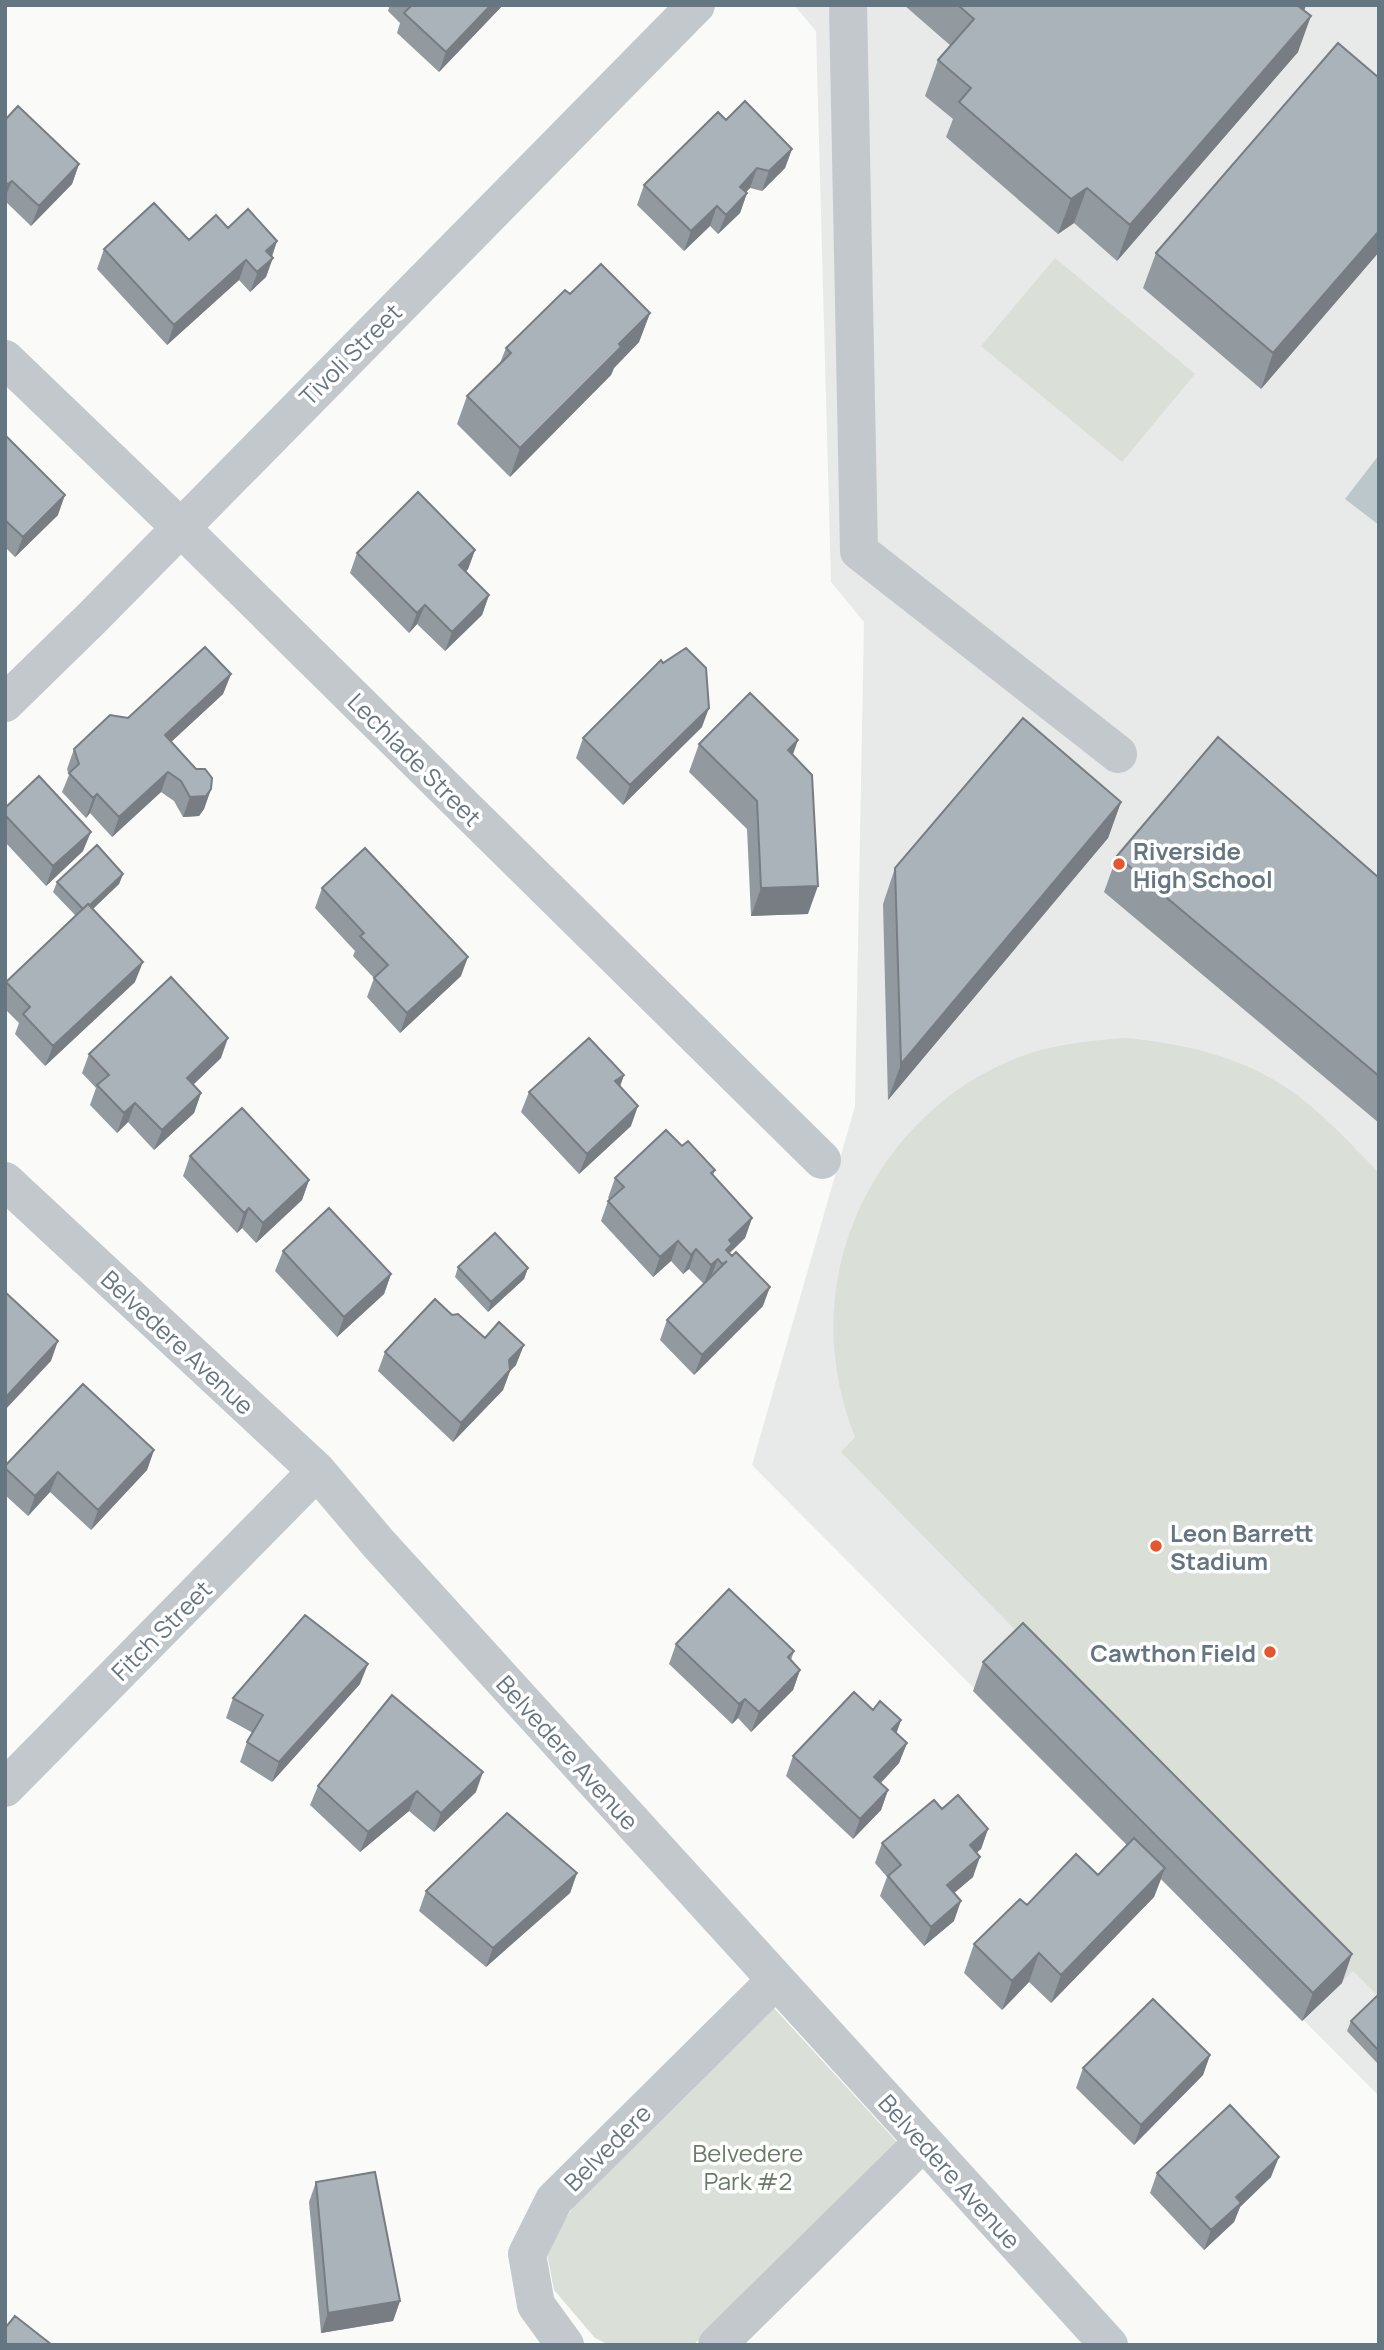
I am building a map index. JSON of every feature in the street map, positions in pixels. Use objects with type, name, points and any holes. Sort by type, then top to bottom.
[{"type":"street","name":"Tivoli Street","points":[[5,703],[696,5]]},
{"type":"street","points":[[848,5],[859,551],[1118,754]]},
{"type":"street","name":"Lechlade Street","points":[[5,359],[180,527],[822,1160]]},
{"type":"street","name":"Belvedere Avenue","points":[[5,1181],[317,1471],[378,1543],[1109,2345]]},
{"type":"street","name":"Fitch Street","points":[[5,1788],[317,1471]]},
{"type":"street","name":"Belvedere","points":[[565,2345],[536,2305],[527,2255],[554,2200],[776,1980]]},
{"type":"street","points":[[718,2345],[923,2142]]},
{"type":"shaded area","name":"Riverside High School","points":[[794,5],[1379,5],[1379,2096],[752,1465],[855,1106],[864,622],[831,582],[816,31]]},
{"type":"shaded area","points":[[1379,455],[1379,525],[1345,499]]},
{"type":"green space","points":[[1055,258],[1195,374],[1122,462],[981,346]]},
{"type":"green space","name":"Leon Barrett Stadium","points":[[1126,1038],[1194,1049],[1258,1071],[1308,1104],[1379,1173],[1379,1997],[1353,1971],[1302,2021],[973,1691],[1024,1639],[841,1452],[855,1437],[840,1388],[833,1319],[840,1268],[855,1220],[878,1174],[909,1133],[946,1098],[989,1071],[1048,1048]]},
{"type":"green space","name":"Belvedere Park #2","points":[[774,2008],[907,2153],[693,2345],[609,2345],[595,2338],[554,2290],[546,2248],[588,2185]]},
{"type":"building","points":[[410,5],[491,5],[446,52],[404,13]]},
{"type":"building","points":[[958,5],[1299,5],[1311,16],[1130,225],[1087,188],[1071,199],[959,102],[971,88],[938,60],[974,19]]},
{"type":"building","points":[[1338,43],[1379,78],[1379,231],[1273,353],[1156,253]]},
{"type":"building","points":[[745,101],[792,149],[769,171],[757,168],[740,187],[747,193],[726,215],[717,206],[691,231],[644,185],[718,112],[726,120]]},
{"type":"building","points":[[18,106],[79,164],[39,206],[12,181],[8,184],[5,182],[5,120]]},
{"type":"building","points":[[154,203],[189,240],[216,215],[228,228],[248,209],[277,241],[266,251],[273,258],[257,272],[246,260],[174,325],[104,249]]},
{"type":"building","points":[[601,264],[650,313],[619,344],[621,347],[520,448],[467,396],[511,353],[506,348],[565,290],[570,294]]},
{"type":"building","points":[[5,435],[65,495],[23,537],[5,520]]},
{"type":"building","points":[[418,492],[475,550],[459,565],[489,595],[452,632],[425,605],[417,613],[357,553]]},
{"type":"building","points":[[205,647],[231,674],[165,735],[196,769],[205,769],[212,778],[211,789],[206,796],[190,797],[181,781],[168,772],[119,817],[97,794],[93,798],[69,773],[79,764],[74,749],[110,715],[128,718]]},
{"type":"building","points":[[686,648],[706,668],[709,708],[630,785],[583,738],[661,660],[663,663]]},
{"type":"building","points":[[750,693],[798,740],[788,750],[812,775],[818,886],[761,888],[757,801],[699,744]]},
{"type":"building","points":[[1023,718],[1121,802],[901,1064],[895,868]]},
{"type":"building","points":[[1218,737],[1379,878],[1379,1076],[1117,856]]},
{"type":"building","points":[[39,776],[91,832],[53,866],[5,815],[5,808]]},
{"type":"building","points":[[97,845],[123,874],[83,909],[57,882]]},
{"type":"building","points":[[365,848],[468,957],[407,1013],[374,978],[388,965],[360,936],[364,933],[322,888]]},
{"type":"building","points":[[88,904],[143,962],[53,1046],[23,1014],[30,1007],[6,982]]},
{"type":"building","points":[[171,977],[228,1038],[187,1078],[201,1093],[162,1130],[135,1103],[124,1113],[97,1085],[109,1075],[89,1054]]},
{"type":"building","points":[[589,1038],[624,1075],[615,1081],[638,1106],[587,1154],[529,1092]]},
{"type":"building","points":[[242,1108],[309,1180],[263,1223],[249,1208],[244,1213],[190,1156]]},
{"type":"building","points":[[666,1130],[682,1146],[688,1141],[715,1170],[711,1173],[752,1218],[729,1240],[732,1244],[726,1250],[732,1256],[736,1252],[770,1287],[702,1355],[667,1320],[727,1261],[722,1264],[718,1259],[711,1265],[696,1249],[691,1255],[678,1241],[660,1257],[608,1201],[624,1187],[615,1178]]},
{"type":"building","points":[[329,1208],[391,1274],[344,1317],[283,1251]]},
{"type":"building","points":[[495,1233],[528,1268],[491,1302],[458,1267]]},
{"type":"building","points":[[5,1292],[58,1341],[5,1398]]},
{"type":"building","points":[[435,1299],[452,1315],[458,1314],[485,1338],[499,1322],[524,1345],[509,1360],[510,1370],[461,1423],[385,1352]]},
{"type":"building","points":[[83,1384],[154,1450],[98,1510],[58,1472],[35,1496],[5,1468]]},
{"type":"building","points":[[729,1589],[794,1651],[788,1657],[800,1670],[759,1712],[745,1699],[739,1704],[676,1644]]},
{"type":"building","points":[[305,1615],[368,1664],[279,1762],[247,1742],[263,1715],[233,1698]]},
{"type":"building","points":[[1023,1623],[1352,1954],[1313,1993],[983,1662]]},
{"type":"building","points":[[854,1692],[873,1710],[880,1701],[901,1720],[892,1729],[907,1743],[874,1777],[888,1790],[860,1819],[793,1756]]},
{"type":"building","points":[[392,1695],[483,1772],[441,1813],[417,1791],[368,1832],[318,1786]]},
{"type":"building","points":[[958,1795],[988,1829],[970,1845],[980,1857],[947,1885],[961,1901],[931,1927],[888,1876],[901,1865],[882,1843],[934,1800],[942,1809]]},
{"type":"building","points":[[507,1813],[577,1873],[493,1948],[426,1891]]},
{"type":"building","points":[[1134,1838],[1165,1868],[1061,1975],[1039,1953],[1012,1981],[974,1944],[1020,1899],[1027,1905],[1076,1854],[1098,1875]]},
{"type":"building","points":[[1379,1994],[1379,2051],[1351,2021]]},
{"type":"building","points":[[1153,1999],[1210,2055],[1141,2125],[1083,2068]]},
{"type":"building","points":[[1230,2105],[1279,2157],[1236,2197],[1241,2203],[1211,2230],[1157,2173]]},
{"type":"building","points":[[375,2172],[400,2301],[328,2313],[316,2182]]},
{"type":"building","points":[[15,2316],[52,2345],[5,2345],[5,2328]]},
{"type":"place","name":"Riverside High School","points":[[1119,864]]},
{"type":"place","name":"Leon Barrett Stadium","points":[[1156,1546]]},
{"type":"place","name":"Cawthon Field","points":[[1270,1652]]}]
